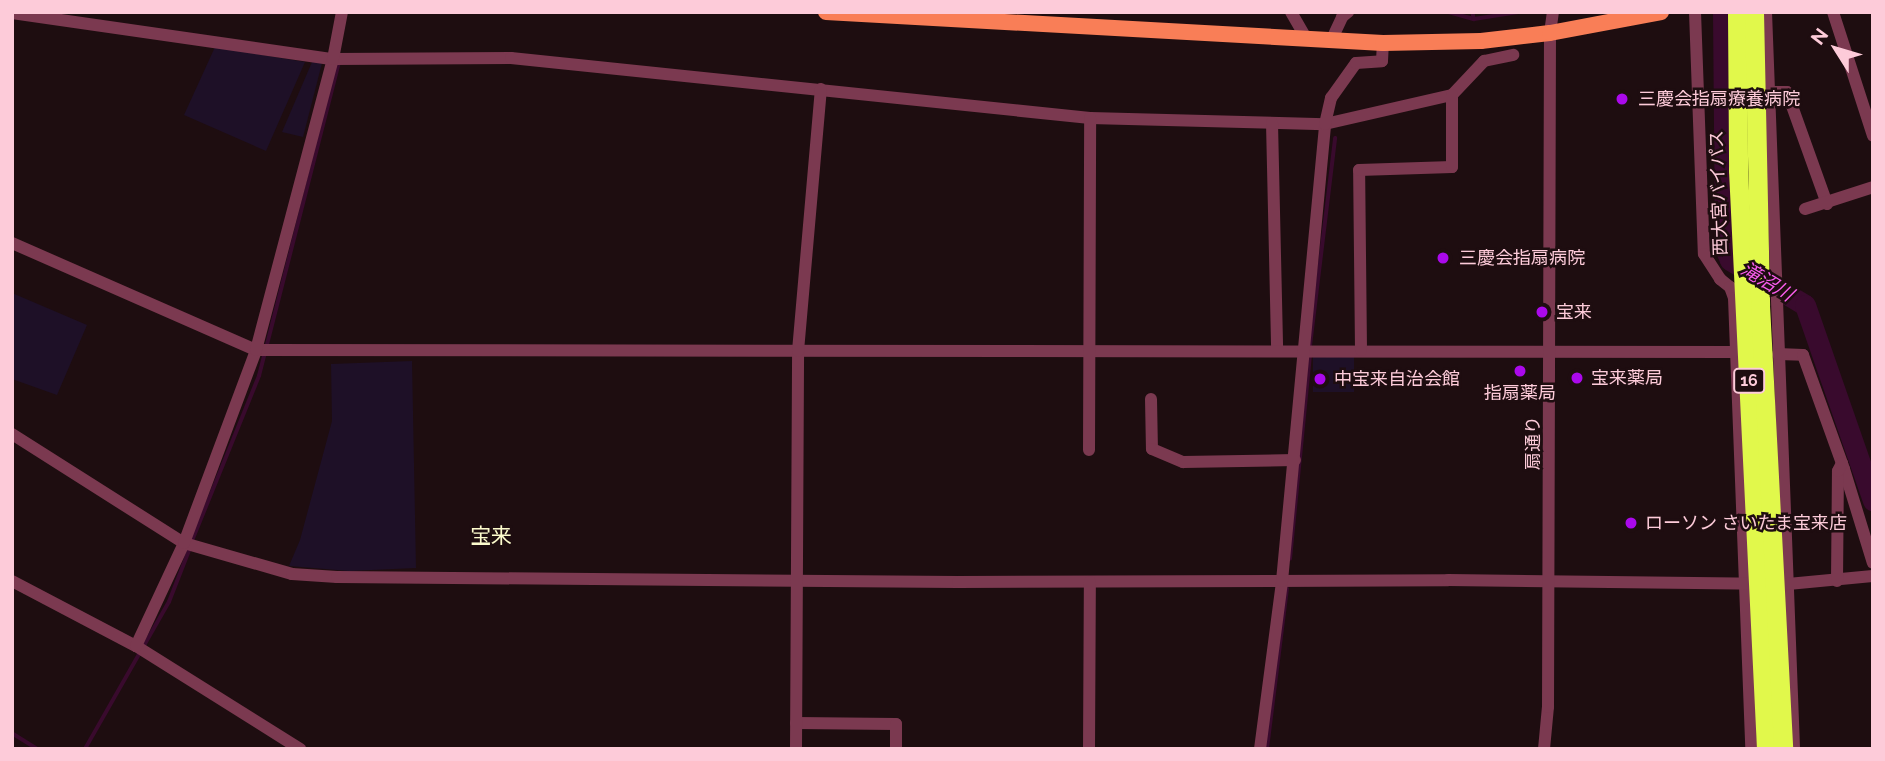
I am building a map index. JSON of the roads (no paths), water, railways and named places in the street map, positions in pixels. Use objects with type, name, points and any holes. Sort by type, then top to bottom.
[{"type":"highway","name":"西大宮バイパス","points":[[1737,12],[1738,170],[1766,749]]},
{"type":"highway","name":"16","points":[[1754,12],[1760,305],[1783,749]]},
{"type":"main road","points":[[826,12],[1081,20],[1307,40],[1383,43],[1481,41],[1550,33],[1661,12]]},
{"type":"street","points":[[136,646],[184,543],[256,350],[342,12]]},
{"type":"street","points":[[1291,12],[1307,40]]},
{"type":"street","points":[[1331,41],[1342,17],[1348,12]]},
{"type":"street","name":"扇通り","points":[[1544,749],[1548,708],[1550,33],[1553,12]]},
{"type":"street","points":[[1695,12],[1704,254],[1720,279],[1730,287],[1734,298],[1751,749]]},
{"type":"street","points":[[1766,12],[1794,749]]},
{"type":"street","points":[[1833,12],[1873,136]]},
{"type":"street","points":[[12,13],[332,59],[512,58],[1090,118],[1325,124],[1452,95],[1484,61],[1513,55]]},
{"type":"street","points":[[1260,749],[1295,460],[1325,124],[1331,98],[1356,63],[1382,61],[1383,43]]},
{"type":"street","points":[[796,749],[798,351],[821,89]]},
{"type":"street","points":[[1767,92],[1787,92],[1828,204]]},
{"type":"street","points":[[1361,350],[1359,170],[1452,167],[1452,95]]},
{"type":"street","points":[[1089,450],[1090,118]]},
{"type":"street","points":[[1272,123],[1277,350]]},
{"type":"street","points":[[1805,209],[1828,204],[1873,187]]},
{"type":"street","points":[[12,243],[256,350],[1735,352]]},
{"type":"street","points":[[1779,354],[1803,355],[1842,463],[1873,563]]},
{"type":"street","points":[[1152,399],[1152,449],[1183,462],[1295,460]]},
{"type":"street","points":[[12,433],[184,543],[292,573],[337,577],[1788,584],[1873,576]]},
{"type":"street","points":[[1837,581],[1838,471],[1842,463]]},
{"type":"street","points":[[12,581],[136,646],[300,749]]},
{"type":"street","points":[[1089,749],[1090,582]]},
{"type":"street","points":[[796,723],[896,723],[895,749]]},
{"type":"waterway","points":[[1449,12],[1474,19]]},
{"type":"waterway","points":[[1473,12],[1474,19],[1519,12]]},
{"type":"waterway","name":"滝沼川","points":[[1723,12],[1725,248],[1730,260],[1805,305],[1873,500]]},
{"type":"waterway","points":[[192,541],[259,376],[338,65]]},
{"type":"waterway","points":[[1310,346],[1335,139]]},
{"type":"waterway","points":[[1290,559],[1310,354]]},
{"type":"waterway","points":[[85,749],[169,602],[190,548]]},
{"type":"waterway","points":[[1267,749],[1287,589]]},
{"type":"waterway","points":[[12,733],[38,749]]},
{"type":"place","name":"三慶会指扇療養病院","points":[[1622,99]]},
{"type":"place","name":"三慶会指扇病院","points":[[1443,258]]},
{"type":"place","name":"宝来","points":[[1542,312]]},
{"type":"place","name":"指扇薬局","points":[[1520,371]]},
{"type":"place","name":"宝来薬局","points":[[1577,378]]},
{"type":"place","name":"中宝来自治会館","points":[[1320,379]]},
{"type":"place","name":"ローソン さいたま宝来店","points":[[1631,523]]},
{"type":"district","name":"宝来","points":[[491,536]]}]
